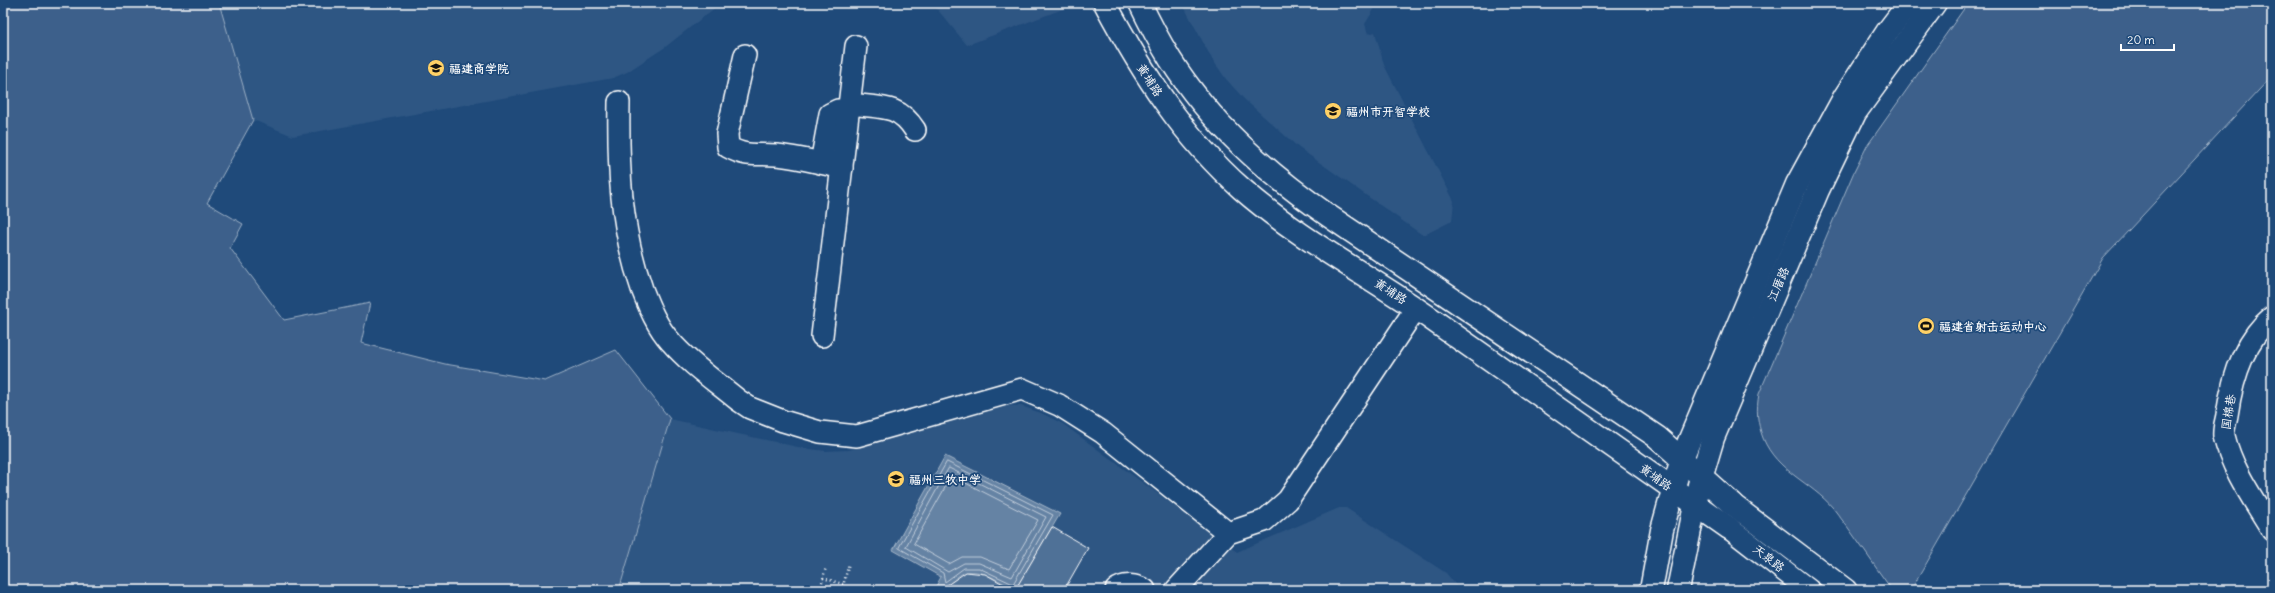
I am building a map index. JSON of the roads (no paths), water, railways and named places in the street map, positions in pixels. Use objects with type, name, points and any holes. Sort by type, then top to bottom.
[{"type":"main road","name":"黄埔路","points":[[1105,3],[1124,39],[1158,94],[1176,119],[1219,167],[1242,189],[1278,217],[1416,308],[1729,528]]},
{"type":"main road","points":[[1140,3],[1170,59],[1207,110],[1248,152],[1277,178],[1323,212],[1657,437],[1702,475],[1732,504]]},
{"type":"main road","name":"江厝路","points":[[1651,590],[1662,530],[1682,458],[1797,184],[1816,147],[1849,91],[1887,32],[1909,3]]},
{"type":"main road","name":"江厝路","points":[[1678,590],[1695,504],[1713,438],[1842,137],[1871,89],[1935,3]]},
{"type":"street","points":[[822,336],[856,46]]},
{"type":"street","points":[[744,55],[727,134],[728,147],[741,154],[756,156],[775,155],[842,168]]},
{"type":"street","points":[[619,102],[618,170],[621,201],[630,249],[646,300],[656,320],[671,342],[738,400],[750,408],[783,422],[820,432],[857,436],[1022,388],[1059,405],[1091,425],[1228,533]]},
{"type":"street","points":[[821,163],[830,114],[838,110],[850,107],[894,109],[903,114],[916,130]]},
{"type":"street","points":[[1176,590],[1228,533],[1264,521],[1288,500],[1416,308]]},
{"type":"street","name":"国棉巷","points":[[2272,318],[2264,324],[2241,360],[2229,396],[2224,434],[2233,464],[2272,530]]},
{"type":"street","points":[[1732,504],[1846,590]]},
{"type":"street","name":"天泉路","points":[[1729,528],[1809,590]]},
{"type":"street","points":[[1116,590],[1120,586],[1138,586],[1145,590]]},
{"type":"water","points":[[945,456],[1060,514],[1015,590],[987,575],[979,572],[970,572],[962,574],[954,580],[946,590],[934,590],[941,577],[893,550]]},
{"type":"place","name":"福建商学院","points":[[436,68]]},
{"type":"place","name":"福州市开智学校","points":[[1333,111]]},
{"type":"place","name":"福建省射击运动中心","points":[[1926,326]]},
{"type":"place","name":"福州三牧中学","points":[[896,479]]}]
